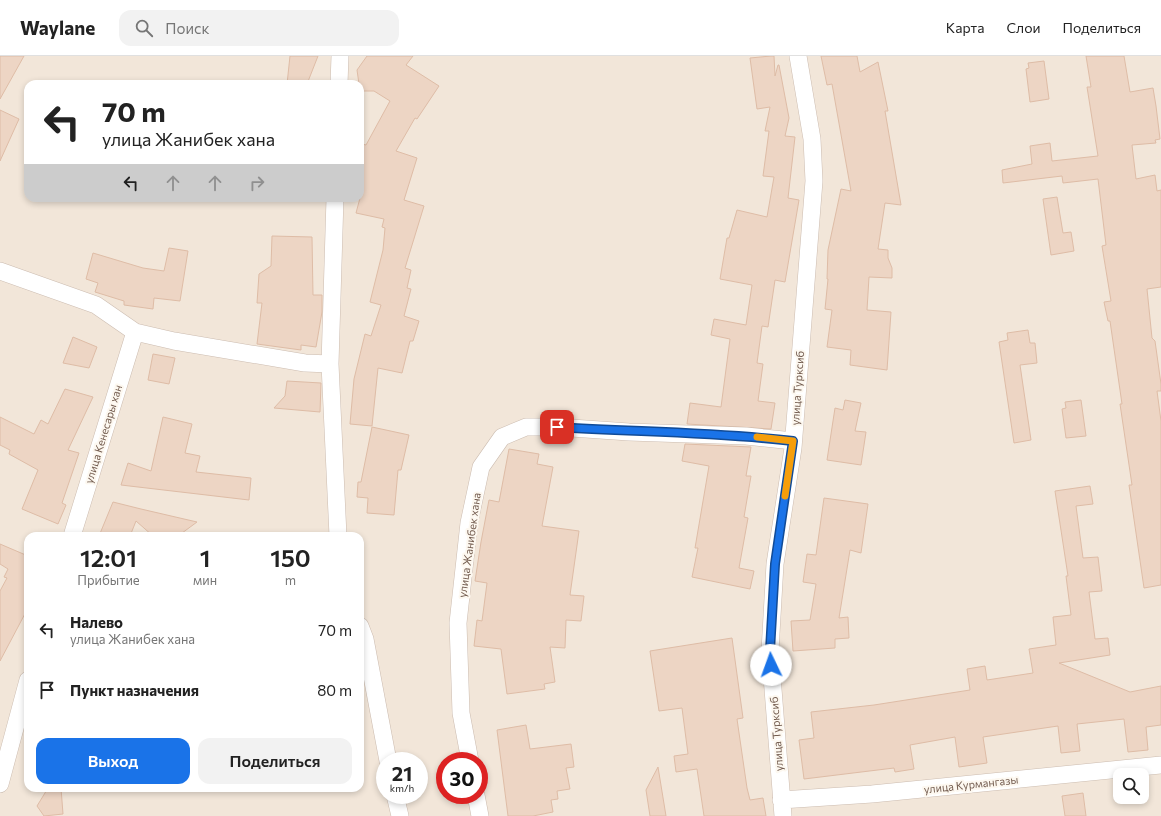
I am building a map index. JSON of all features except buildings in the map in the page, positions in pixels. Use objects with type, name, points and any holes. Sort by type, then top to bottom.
[{"type":"street","points":[[339,80],[340,56]]},
{"type":"street","name":"улица Турксиб","points":[[782,808],[770,650],[775,564],[793,441],[814,181],[812,139],[798,56]]},
{"type":"street","points":[[335,202],[330,364],[338,532]]},
{"type":"street","points":[[0,271],[96,305],[135,332],[174,341],[305,363],[330,364]]},
{"type":"street","name":"улица Кенесары хан","points":[[73,532],[135,332]]},
{"type":"street","name":"улица Жанибек хана","points":[[468,752],[460,713],[458,623],[469,523],[481,467],[502,437],[526,427],[557,427],[629,432],[746,436],[793,441]]},
{"type":"street","points":[[364,636],[386,752]]},
{"type":"street","points":[[0,784],[24,695]]},
{"type":"street","name":"улица Курмангазы","points":[[782,808],[872,794],[1161,765]]},
{"type":"street","points":[[397,804],[400,816]]},
{"type":"street","points":[[478,804],[480,816]]},
{"type":"shaded area","points":[[0,56],[1161,56],[1161,816],[0,816]]},
{"type":"slow traffic","points":[[757,437],[793,441],[785,496]]},
{"type":"route","points":[[557,427],[629,432],[746,436],[793,441],[775,564],[770,650],[771,665]]}]
